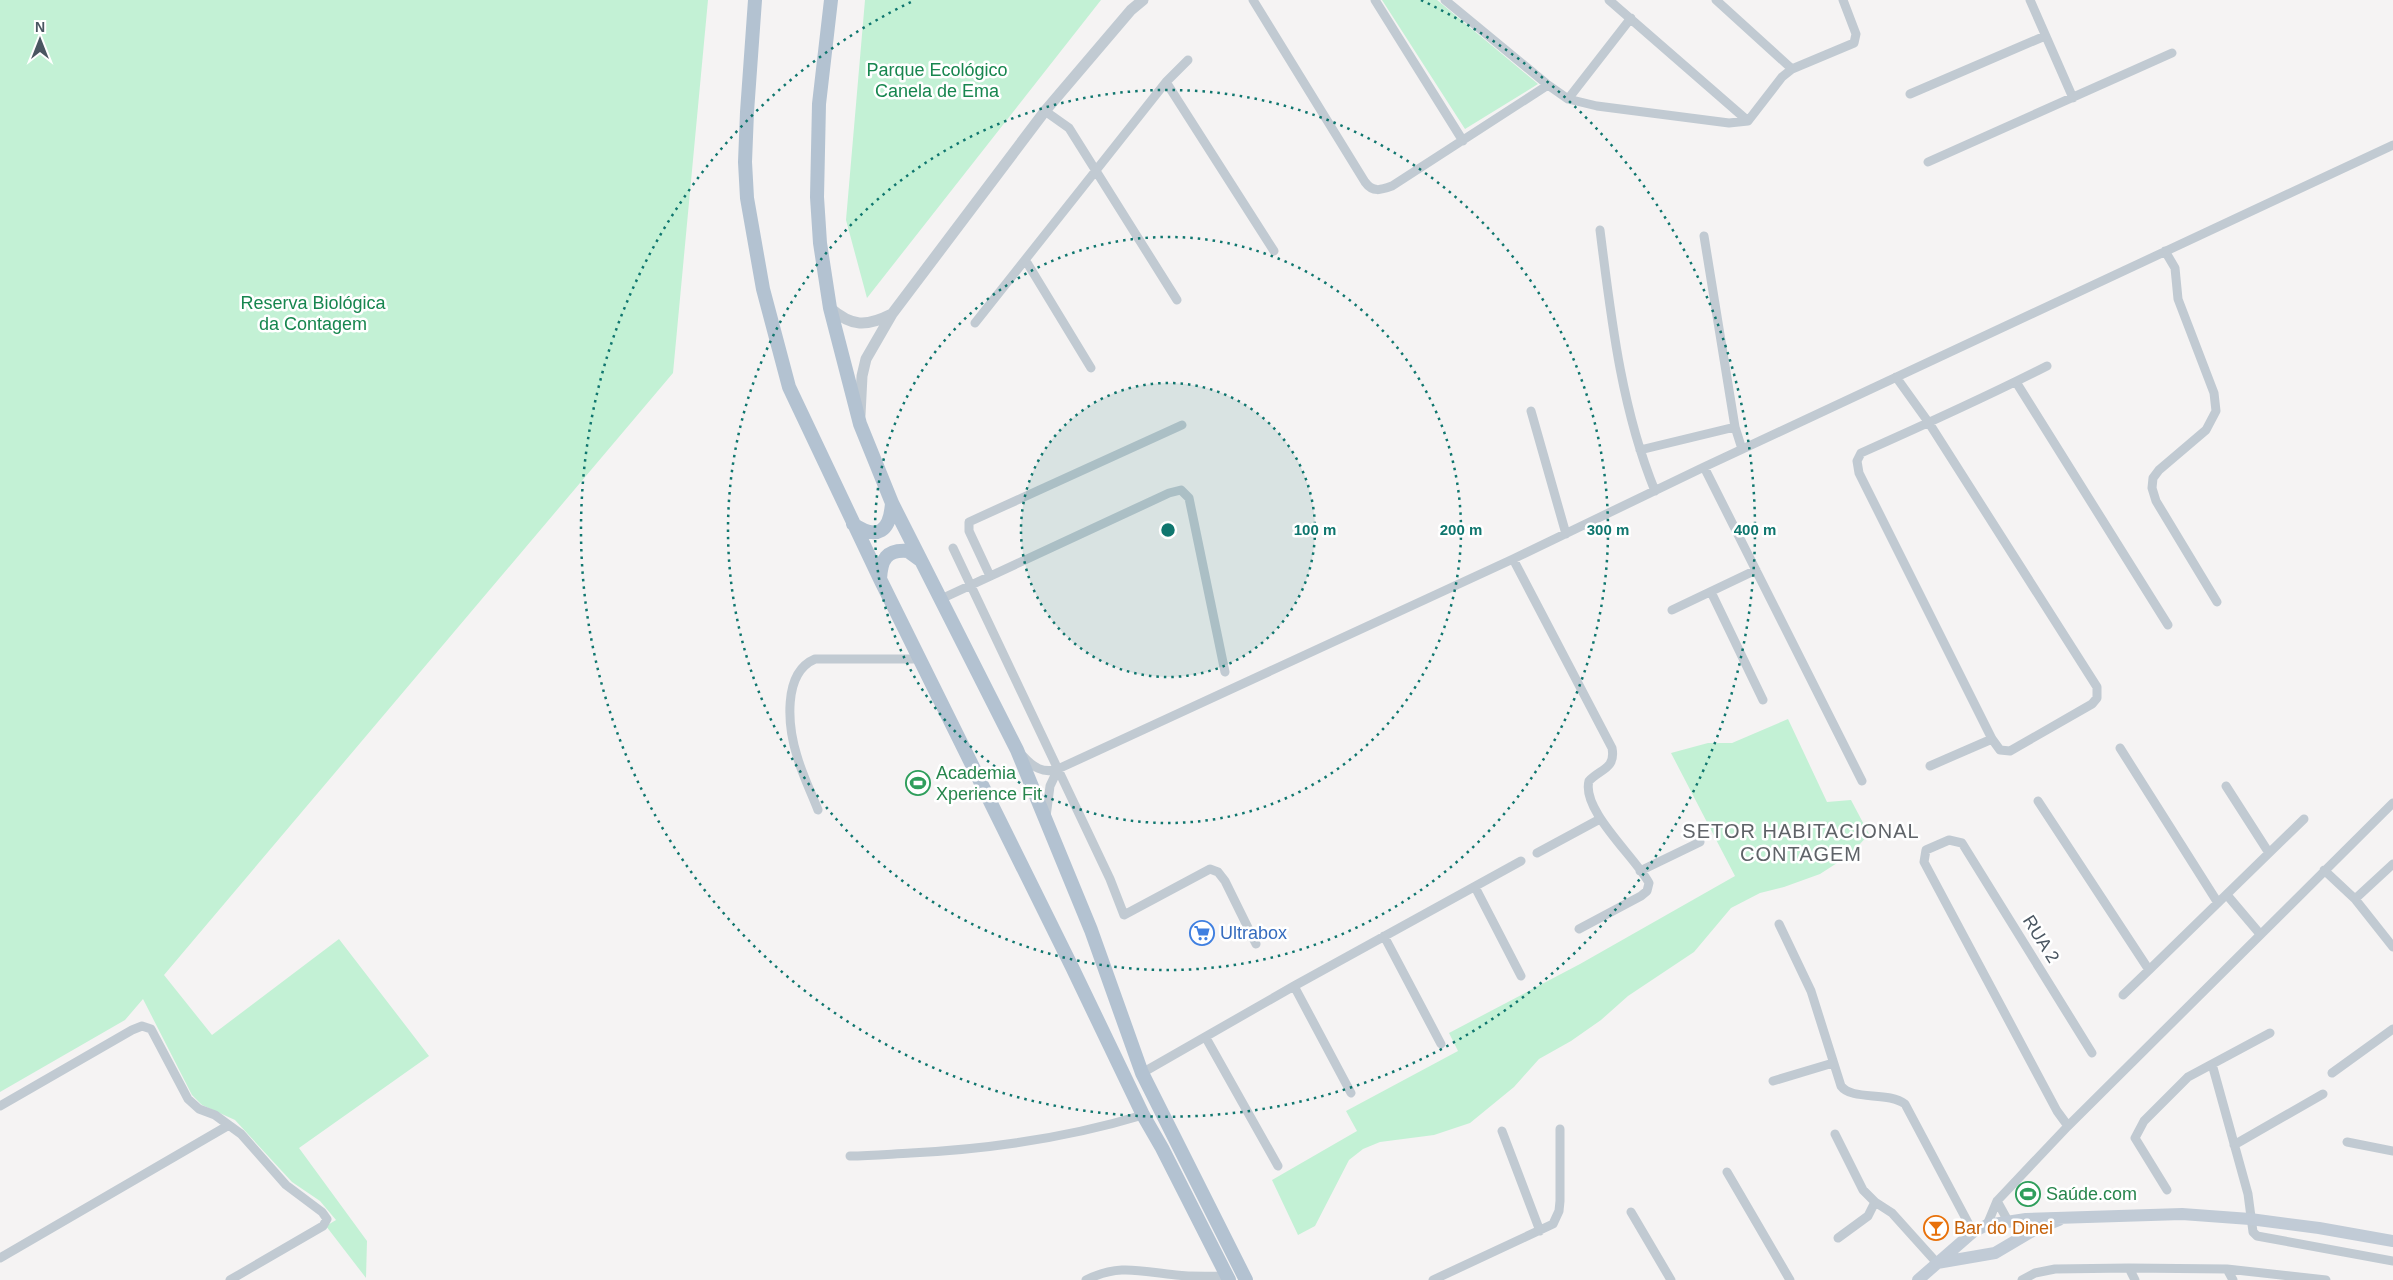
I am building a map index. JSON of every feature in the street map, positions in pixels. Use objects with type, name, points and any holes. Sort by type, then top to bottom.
[{"type":"main road","points":[[755,0],[745,162],[748,206],[754,247],[789,387],[853,524],[1143,1115],[1162,1148],[1228,1278]]},
{"type":"main road","points":[[831,0],[819,104],[817,197],[820,243],[830,308],[860,424],[892,503],[1017,750],[1091,930],[1142,1073],[1246,1280]]},
{"type":"main road","points":[[853,524],[864,532],[871,533],[883,530],[890,522],[892,503]]},
{"type":"main road","points":[[880,579],[880,565],[882,559],[888,554],[908,551],[920,559]]},
{"type":"main road","points":[[1918,1280],[1971,1234],[1987,1225],[2008,1221],[2066,1217],[2182,1214],[2250,1219],[2320,1228],[2393,1241]]},
{"type":"main road","points":[[1937,1263],[1981,1257],[1995,1253],[2034,1230],[2066,1217]]},
{"type":"main road","points":[[2008,1221],[2014,1230],[2014,1242]]},
{"type":"main road","points":[[1971,1234],[1970,1250],[1981,1257]]},
{"type":"street","points":[[860,424],[862,376],[866,359],[892,314],[1045,111],[1131,10],[1142,0]]},
{"type":"street","points":[[1253,0],[1370,188],[1376,190],[1392,186],[1548,85]]},
{"type":"street","points":[[1375,0],[1463,141]]},
{"type":"street","points":[[1445,0],[1548,85],[1568,99],[1597,106],[1729,123],[1748,122],[1782,78],[1792,69],[1854,43],[1856,34],[1843,0]]},
{"type":"street","points":[[1609,0],[1748,122]]},
{"type":"street","points":[[1716,0],[1792,69]]},
{"type":"street","points":[[2030,0],[2072,98]]},
{"type":"street","points":[[1568,99],[1631,18]]},
{"type":"street","points":[[1910,94],[2045,36]]},
{"type":"street","points":[[1928,162],[2172,53]]},
{"type":"street","points":[[975,323],[1166,82],[1188,60]]},
{"type":"street","points":[[1166,82],[1274,251]]},
{"type":"street","points":[[1045,111],[1069,128],[1177,300]]},
{"type":"street","points":[[1017,750],[1038,769],[1045,771],[1058,769],[1513,559],[1742,449],[2393,145]]},
{"type":"street","points":[[1600,230],[1625,394],[1640,450],[1655,491]]},
{"type":"street","points":[[1704,236],[1735,427],[1742,449]]},
{"type":"street","points":[[2165,251],[2175,268],[2178,299],[2214,393],[2216,411],[2206,430],[2159,470],[2153,478],[2152,488],[2156,502],[2217,602]]},
{"type":"street","points":[[1026,261],[1091,368]]},
{"type":"street","points":[[830,308],[846,320],[857,323],[875,322],[892,314]]},
{"type":"street","points":[[1896,377],[1929,423],[2097,686],[2098,693],[2092,704],[2010,751],[2000,750],[1992,739],[1858,467],[1857,461],[1861,453],[1929,423],[2047,366]]},
{"type":"street","points":[[2016,382],[2168,625]]},
{"type":"street","points":[[1532,411],[1566,534]]},
{"type":"street","points":[[990,576],[969,531],[969,522],[1182,426]]},
{"type":"street","points":[[1640,450],[1735,427]]},
{"type":"street","points":[[1704,467],[1862,781]]},
{"type":"street","points":[[941,599],[1168,493],[1181,490],[1190,498],[1225,672]]},
{"type":"street","points":[[953,548],[1110,879],[1124,914],[1210,869],[1218,872],[1225,881],[1256,944]]},
{"type":"street","points":[[1513,559],[1612,748],[1613,755],[1610,766],[1593,776],[1587,786],[1588,793],[1600,818],[1649,883],[1647,891],[1579,929]]},
{"type":"street","points":[[1672,610],[1756,570]]},
{"type":"street","points":[[1711,592],[1763,700]]},
{"type":"street","points":[[818,810],[797,757],[792,734],[791,702],[798,673],[806,663],[815,659],[919,659]]},
{"type":"street","points":[[1930,766],[1992,739]]},
{"type":"street","points":[[2120,748],[2218,903]]},
{"type":"street","points":[[1046,817],[1050,786],[1058,769]]},
{"type":"street","points":[[2226,786],[2269,853]]},
{"type":"street","points":[[2038,801],[2149,970]]},
{"type":"street","points":[[1987,1225],[1997,1201],[2068,1126],[2393,803]]},
{"type":"street","points":[[1537,853],[1600,818]]},
{"type":"street","points":[[2123,995],[2304,819]]},
{"type":"street","name":"RUA 2","points":[[2068,1126],[2057,1111],[1924,862],[1924,855],[1931,847],[1949,840],[1962,843],[2092,1053]]},
{"type":"street","points":[[1640,871],[1700,842]]},
{"type":"street","points":[[1142,1073],[1294,986],[1521,861]]},
{"type":"street","points":[[2355,899],[2393,864]]},
{"type":"street","points":[[2324,870],[2355,899],[2393,947]]},
{"type":"street","points":[[1475,887],[1521,976]]},
{"type":"street","points":[[2227,895],[2260,934]]},
{"type":"street","points":[[1779,924],[1810,992],[1833,1063],[1844,1090],[1896,1099],[1905,1104],[1971,1234]]},
{"type":"street","points":[[1384,936],[1441,1044]]},
{"type":"street","points":[[1294,986],[1351,1094]]},
{"type":"street","points":[[0,1106],[142,1026],[151,1029],[188,1099],[199,1109],[215,1115],[241,1134],[286,1185],[322,1212],[327,1219],[323,1226],[230,1280]]},
{"type":"street","points":[[2332,1074],[2393,1029]]},
{"type":"street","points":[[2167,1190],[2135,1138],[2136,1133],[2144,1121],[2181,1082],[2196,1072],[2270,1033]]},
{"type":"street","points":[[1206,1038],[1278,1166]]},
{"type":"street","points":[[1773,1081],[1833,1063]]},
{"type":"street","points":[[2212,1064],[2248,1194],[2253,1232],[2263,1239],[2393,1261]]},
{"type":"street","points":[[2234,1145],[2323,1094]]},
{"type":"street","points":[[850,1156],[945,1152],[1013,1145],[1094,1130],[1143,1115]]},
{"type":"street","points":[[0,1258],[229,1125]]},
{"type":"street","points":[[1433,1280],[1553,1224],[1560,1211],[1560,1128]]},
{"type":"street","points":[[1502,1131],[1540,1231]]},
{"type":"street","points":[[1835,1134],[1863,1190],[1875,1202],[1892,1213],[1937,1263]]},
{"type":"street","points":[[2346,1142],[2393,1151]]},
{"type":"street","points":[[1727,1172],[1790,1280]]},
{"type":"street","points":[[1997,1201],[2008,1221]]},
{"type":"street","points":[[1838,1238],[1868,1216],[1875,1202]]},
{"type":"street","points":[[1631,1212],[1671,1280]]},
{"type":"street","points":[[2129,1268],[2136,1280]]},
{"type":"street","points":[[2022,1280],[2037,1277],[2055,1269],[2129,1268],[2227,1269],[2326,1280]]},
{"type":"street","points":[[1086,1280],[1106,1271],[1121,1269],[1136,1269],[1176,1276],[1228,1278]]},
{"type":"street","points":[[2227,1269],[2233,1280]]},
{"type":"green space","name":"Reserva Biológica da Contagem","points":[[0,0],[708,0],[673,373],[164,975],[212,1035],[339,939],[429,1056],[299,1148],[367,1241],[366,1278],[326,1226],[336,1220],[320,1201],[292,1182],[235,1120],[202,1105],[192,1095],[143,999],[125,1020],[0,1092]]},
{"type":"green space","name":"Parque Ecológico Canela de Ema","points":[[865,0],[1101,0],[867,298],[846,220]]},
{"type":"green space","points":[[1382,0],[1437,0],[1538,84],[1465,129]]},
{"type":"green space","points":[[1788,719],[1827,802],[1851,800],[1869,834],[1851,854],[1820,874],[1784,887],[1760,893],[1731,908],[1694,952],[1628,996],[1601,1020],[1571,1041],[1539,1059],[1514,1087],[1470,1123],[1434,1135],[1380,1142],[1363,1149],[1349,1160],[1315,1226],[1298,1235],[1272,1180],[1357,1131],[1346,1111],[1458,1051],[1449,1033],[1580,964],[1735,876],[1671,753],[1708,743],[1732,743]]},
{"type":"place","name":"Academia Xperience Fit","points":[[918,783]]},
{"type":"place","name":"Ultrabox","points":[[1202,933]]},
{"type":"place","name":"Saúde.com","points":[[2028,1194]]},
{"type":"place","name":"Bar do Dinei","points":[[1936,1228]]},
{"type":"district","name":"SETOR HABITACIONAL CONTAGEM","points":[[1801,842]]}]
